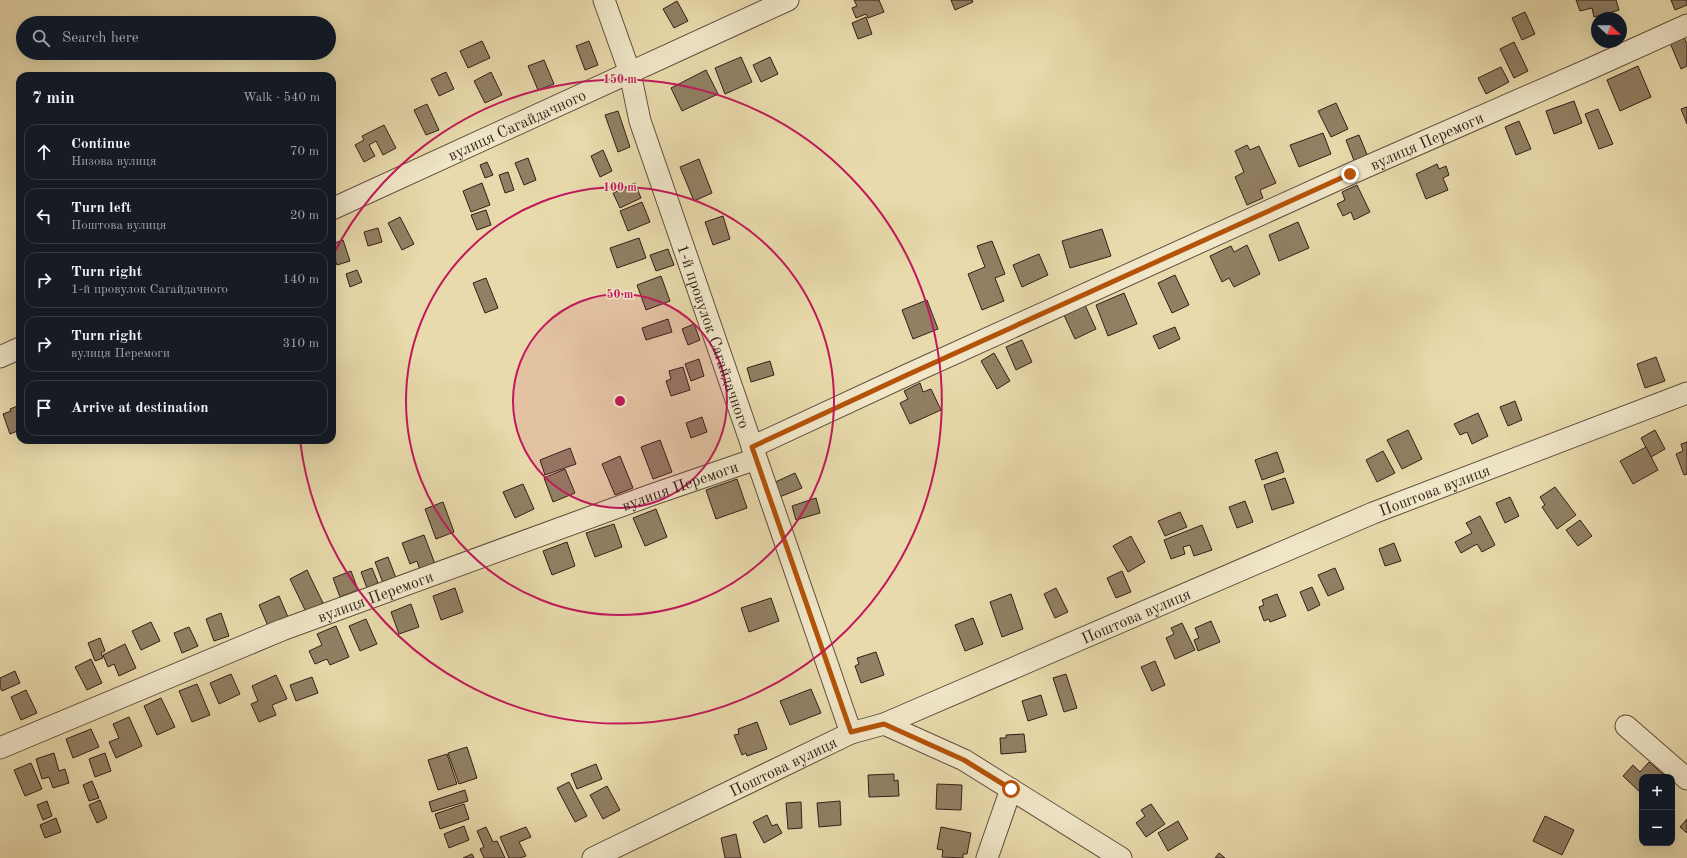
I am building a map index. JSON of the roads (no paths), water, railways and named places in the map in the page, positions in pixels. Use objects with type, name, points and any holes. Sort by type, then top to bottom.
[{"type":"street","name":"1-й провулок Сагайдачного","points":[[604,0],[630,73],[640,121],[851,732]]},
{"type":"street","name":"вулиця Сагайдачного","points":[[336,207],[788,0]]},
{"type":"street","name":"вулиця Перемоги","points":[[0,748],[282,630],[651,495],[754,453],[900,378],[1350,174],[1687,25]]},
{"type":"street","points":[[0,357],[16,350]]},
{"type":"street","name":"Поштова вулиця","points":[[593,858],[851,732],[884,724],[1373,513],[1687,393]]},
{"type":"street","points":[[884,724],[964,760],[1121,858]]},
{"type":"street","points":[[1626,726],[1687,779]]},
{"type":"street","points":[[987,858],[1011,789]]}]
